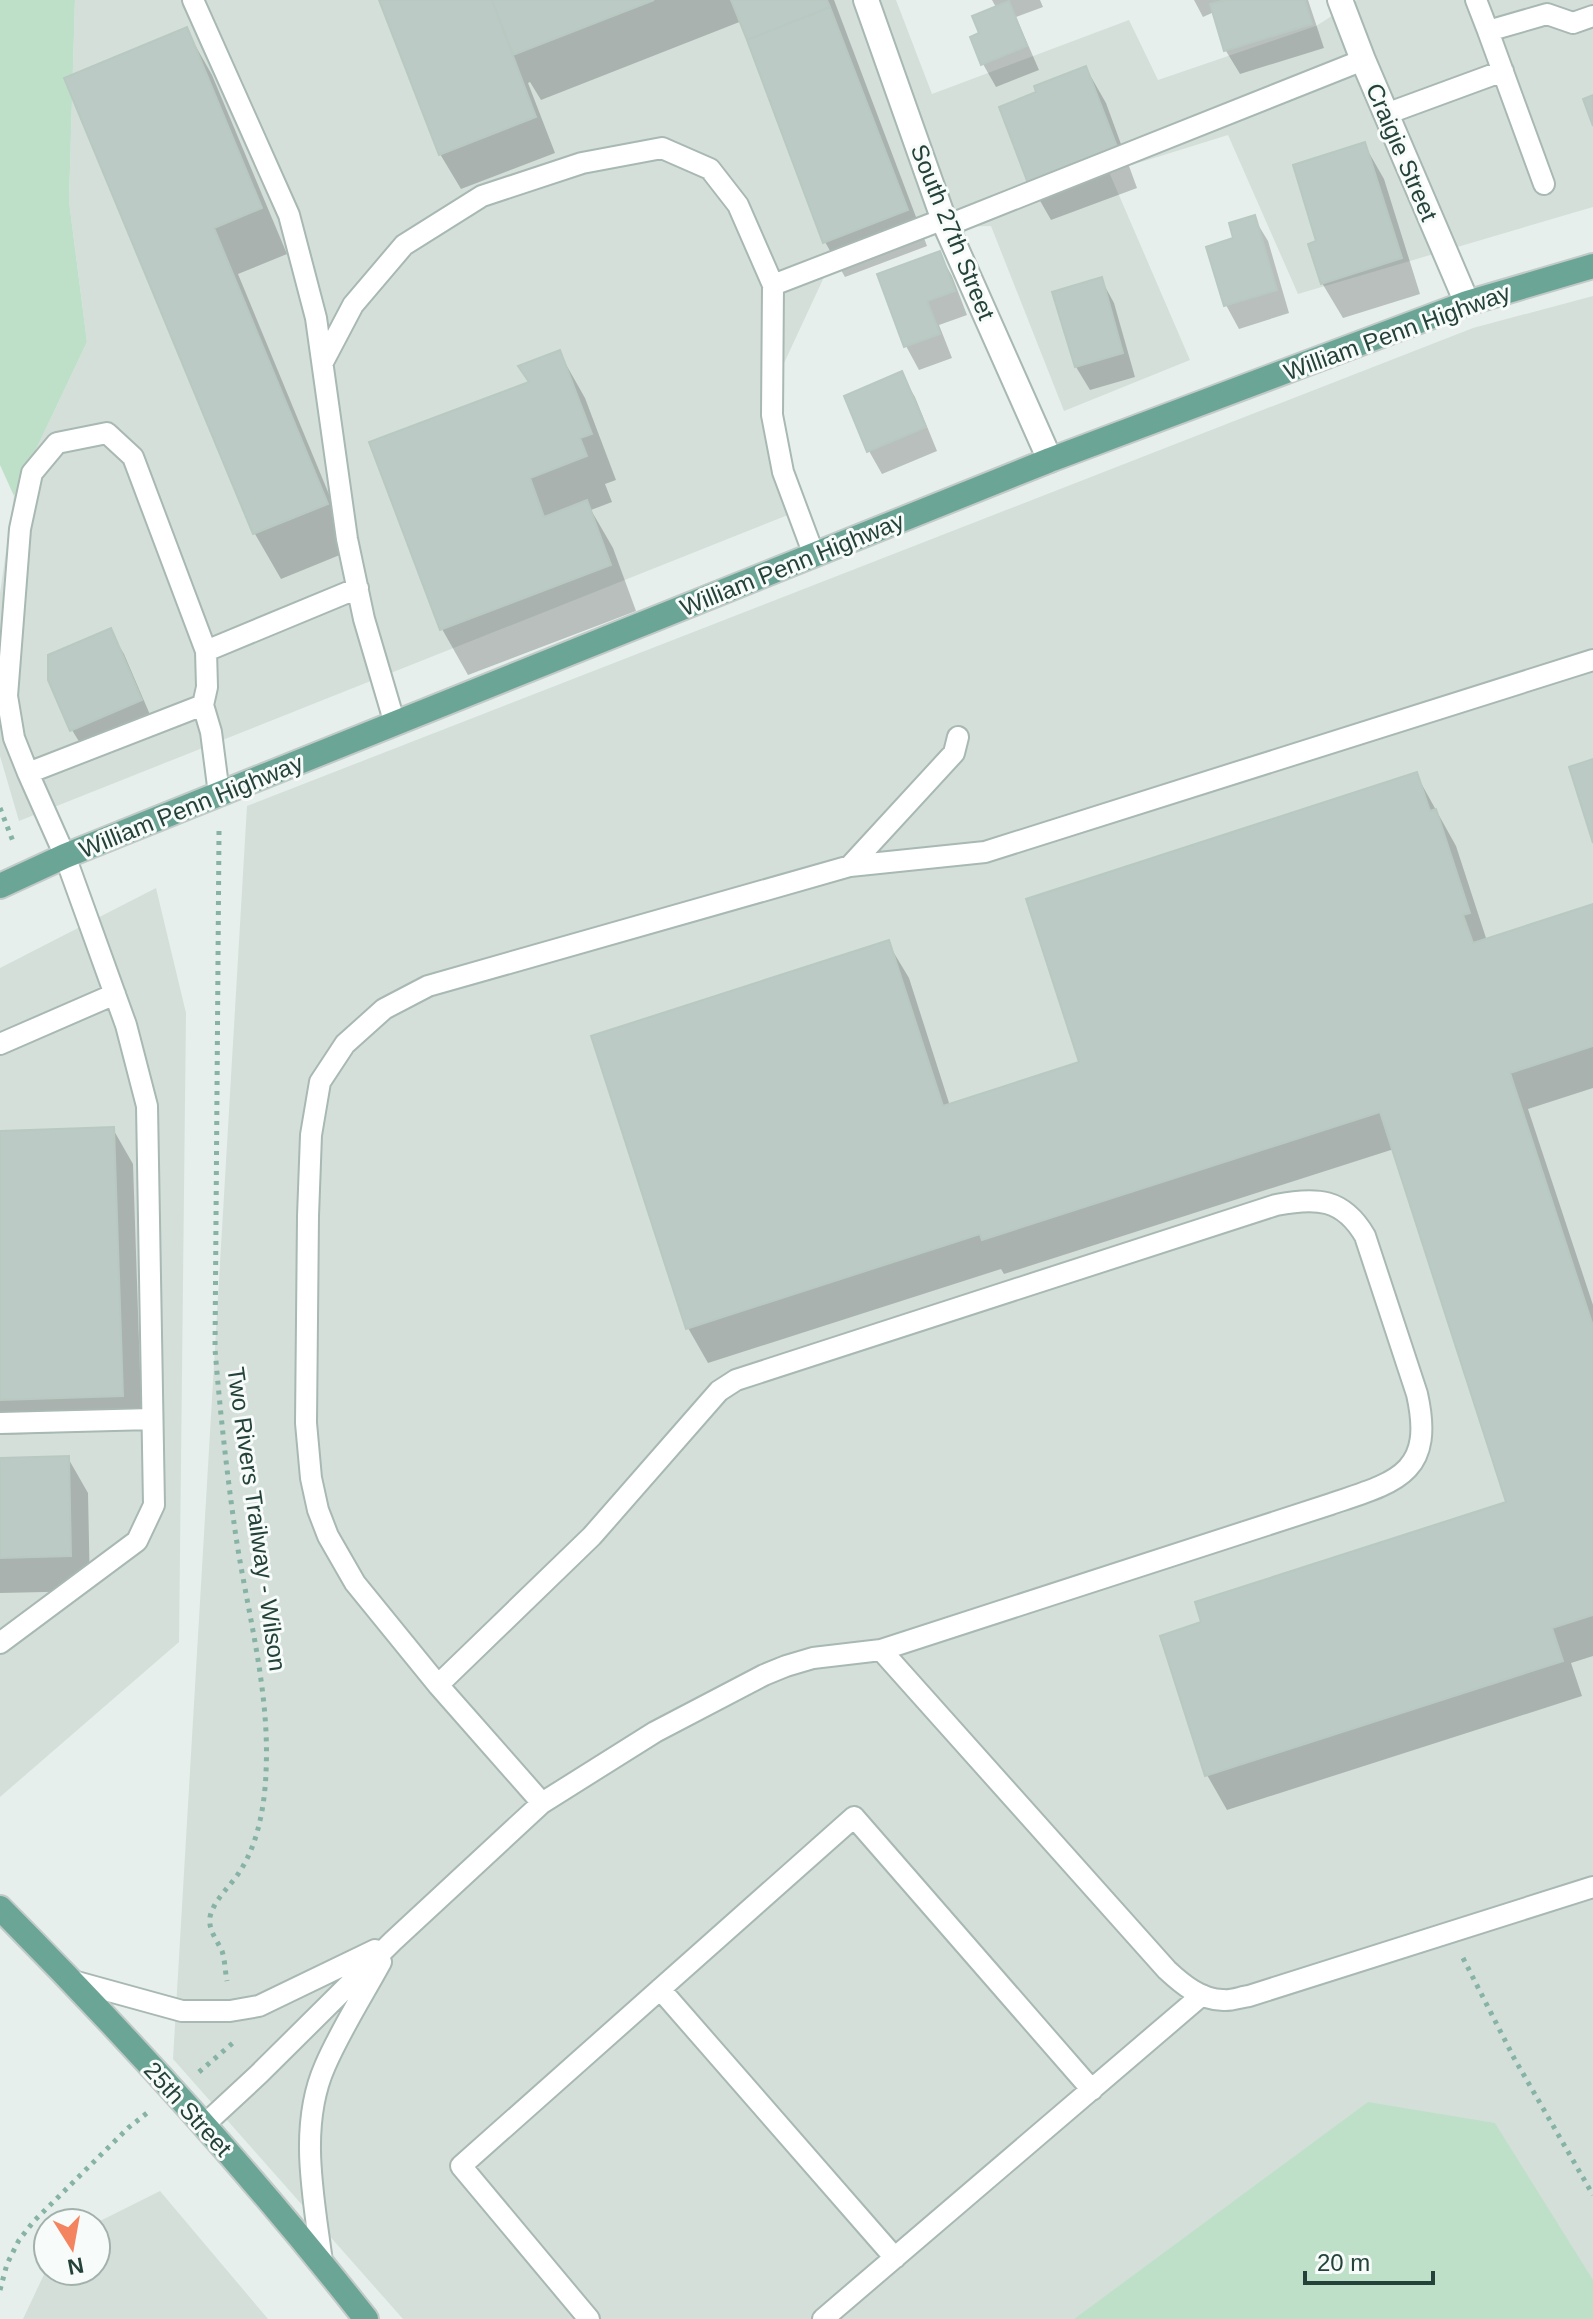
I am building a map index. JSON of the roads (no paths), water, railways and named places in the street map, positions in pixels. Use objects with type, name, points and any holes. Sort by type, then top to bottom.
[{"type":"main road","name":"William Penn Highway","points":[[0,886],[65,856],[1050,460],[1467,303],[1593,266]]},
{"type":"main road","name":"25th Street","points":[[0,1908],[73,1981],[204,2125],[322,2262],[366,2319]]},
{"type":"street","name":"South 27th Street","points":[[866,0],[945,223],[1050,460]]},
{"type":"street","name":"Craigie Street","points":[[1340,0],[1467,303]]},
{"type":"lane","points":[[193,0],[289,215],[316,318],[347,539],[364,619],[395,724]]},
{"type":"lane","points":[[1476,0],[1544,184]]},
{"type":"lane","points":[[1488,31],[1549,7],[1573,23],[1593,16]]},
{"type":"lane","points":[[773,285],[945,223],[1363,60]]},
{"type":"lane","points":[[1386,114],[1503,71]]},
{"type":"lane","points":[[323,362],[353,305],[404,245],[482,196],[582,163],[662,148],[710,169],[738,205],[773,285],[772,415],[783,472],[814,555]]},
{"type":"lane","points":[[0,1643],[137,1541],[154,1505],[147,1106],[115,994],[65,856],[14,738],[7,696],[20,529],[32,473],[57,443],[107,433],[133,457],[206,651],[207,687],[203,705],[211,732],[219,794]]},
{"type":"lane","points":[[206,651],[358,588]]},
{"type":"lane","points":[[542,1803],[438,1685],[355,1583],[328,1536],[318,1510],[306,1423],[311,1135],[320,1082],[345,1044],[384,1009],[428,986],[850,866],[985,852],[1593,660]]},
{"type":"lane","points":[[28,773],[203,705]]},
{"type":"lane","points":[[850,866],[954,753],[958,737]]},
{"type":"lane","points":[[0,1044],[115,994]]},
{"type":"lane","points":[[204,2125],[393,1941],[542,1803],[655,1732],[786,1666],[813,1658],[881,1650],[1317,1509],[1376,1489],[1398,1478],[1414,1463],[1421,1441],[1422,1418],[1417,1394],[1365,1236],[1356,1220],[1341,1207],[1321,1201],[1299,1200],[1276,1205],[736,1380],[719,1391],[592,1536],[438,1685]]},
{"type":"lane","points":[[0,1423],[152,1419]]},
{"type":"lane","points":[[881,1650],[1167,1970],[1181,1984],[1202,1995],[1223,2000],[1249,1996],[1593,1887]]},
{"type":"lane","points":[[589,2319],[461,2166],[854,1817],[1092,2090]]},
{"type":"lane","points":[[73,1981],[182,2011],[230,2011],[259,2006],[393,1941]]},
{"type":"lane","points":[[322,2262],[311,2171],[313,2112],[317,2091],[324,2066],[393,1941]]},
{"type":"lane","points":[[660,1989],[895,2258]]},
{"type":"lane","points":[[823,2319],[1202,1995]]}]
